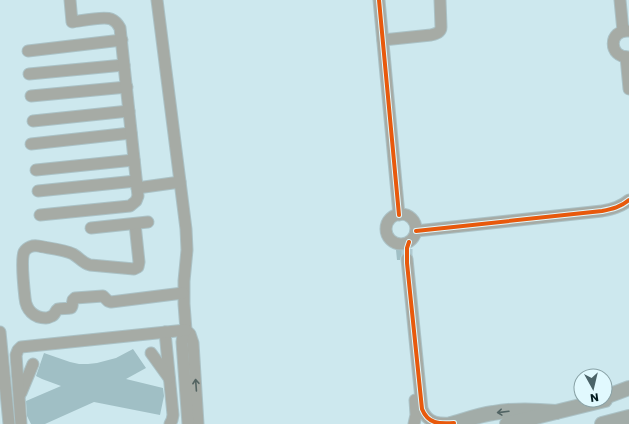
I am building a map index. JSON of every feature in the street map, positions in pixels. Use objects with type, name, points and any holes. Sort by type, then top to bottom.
[{"type":"main road","points":[[613,395],[629,388]]},
{"type":"main road","points":[[613,397],[629,394]]},
{"type":"main road","points":[[507,424],[573,407]]},
{"type":"main road","points":[[453,424],[492,413],[526,410],[556,412]]},
{"type":"main road","points":[[602,424],[629,417]]},
{"type":"street","points":[[40,215],[130,206],[134,204],[137,199],[137,185],[127,87],[121,31],[119,25],[114,20],[107,18],[72,22],[70,0]]},
{"type":"street","points":[[157,0],[186,239],[183,292],[186,330],[183,335],[182,342],[188,424]]},
{"type":"street","points":[[379,0],[399,215]]},
{"type":"street","points":[[382,40],[431,35],[437,33],[441,28],[440,0]]},
{"type":"street","points":[[620,0],[626,31],[616,35],[613,44],[617,53],[628,57],[629,89]]},
{"type":"street","points":[[28,51],[122,40]]},
{"type":"street","points":[[29,74],[124,65]]},
{"type":"street","points":[[31,96],[127,87]]},
{"type":"street","points":[[32,121],[129,111]]},
{"type":"street","points":[[31,144],[131,133]]},
{"type":"street","points":[[36,170],[134,160]]},
{"type":"street","points":[[38,191],[180,182]]},
{"type":"street","points":[[416,231],[602,211],[617,208],[629,200]]},
{"type":"street","points":[[414,424],[416,410],[403,251],[413,239],[416,231],[415,223],[412,219],[408,216],[399,215],[392,217],[388,221],[386,232],[388,237],[403,251],[422,408],[426,416],[433,422],[453,424]]},
{"type":"street","points":[[91,228],[148,222]]},
{"type":"street","points":[[135,224],[140,262],[138,267],[134,269],[90,265],[71,253],[35,245],[29,248],[24,253],[23,260],[25,298],[28,309],[36,316],[42,318],[53,316],[58,309],[71,308],[72,300],[75,298],[103,296],[111,302],[183,292]]},
{"type":"street","points":[[21,424],[16,354],[21,347],[186,330]]},
{"type":"street","points":[[186,330],[190,334],[193,343],[198,424]]},
{"type":"street","points":[[165,332],[173,415],[170,424]]},
{"type":"street","points":[[0,333],[4,407],[9,424]]},
{"type":"street","points":[[151,353],[169,378]]},
{"type":"street","points":[[19,396],[33,364]]},
{"type":"building","points":[[412,249],[412,255],[406,252],[401,256],[400,260],[397,260],[396,250]]},
{"type":"building","points":[[133,349],[146,368],[126,379],[163,388],[164,396],[160,415],[94,402],[45,424],[31,424],[27,416],[26,401],[61,386],[36,376],[44,353],[70,362],[88,364],[116,358]]},
{"type":"tunnel","points":[[407,249],[407,259]]},
{"type":"cycle path","points":[[379,0],[399,215]]},
{"type":"cycle path","points":[[416,231],[602,211],[620,206],[629,200]]},
{"type":"cycle path","points":[[409,242],[407,248],[407,263],[422,409],[427,418],[435,422],[454,423]]}]
